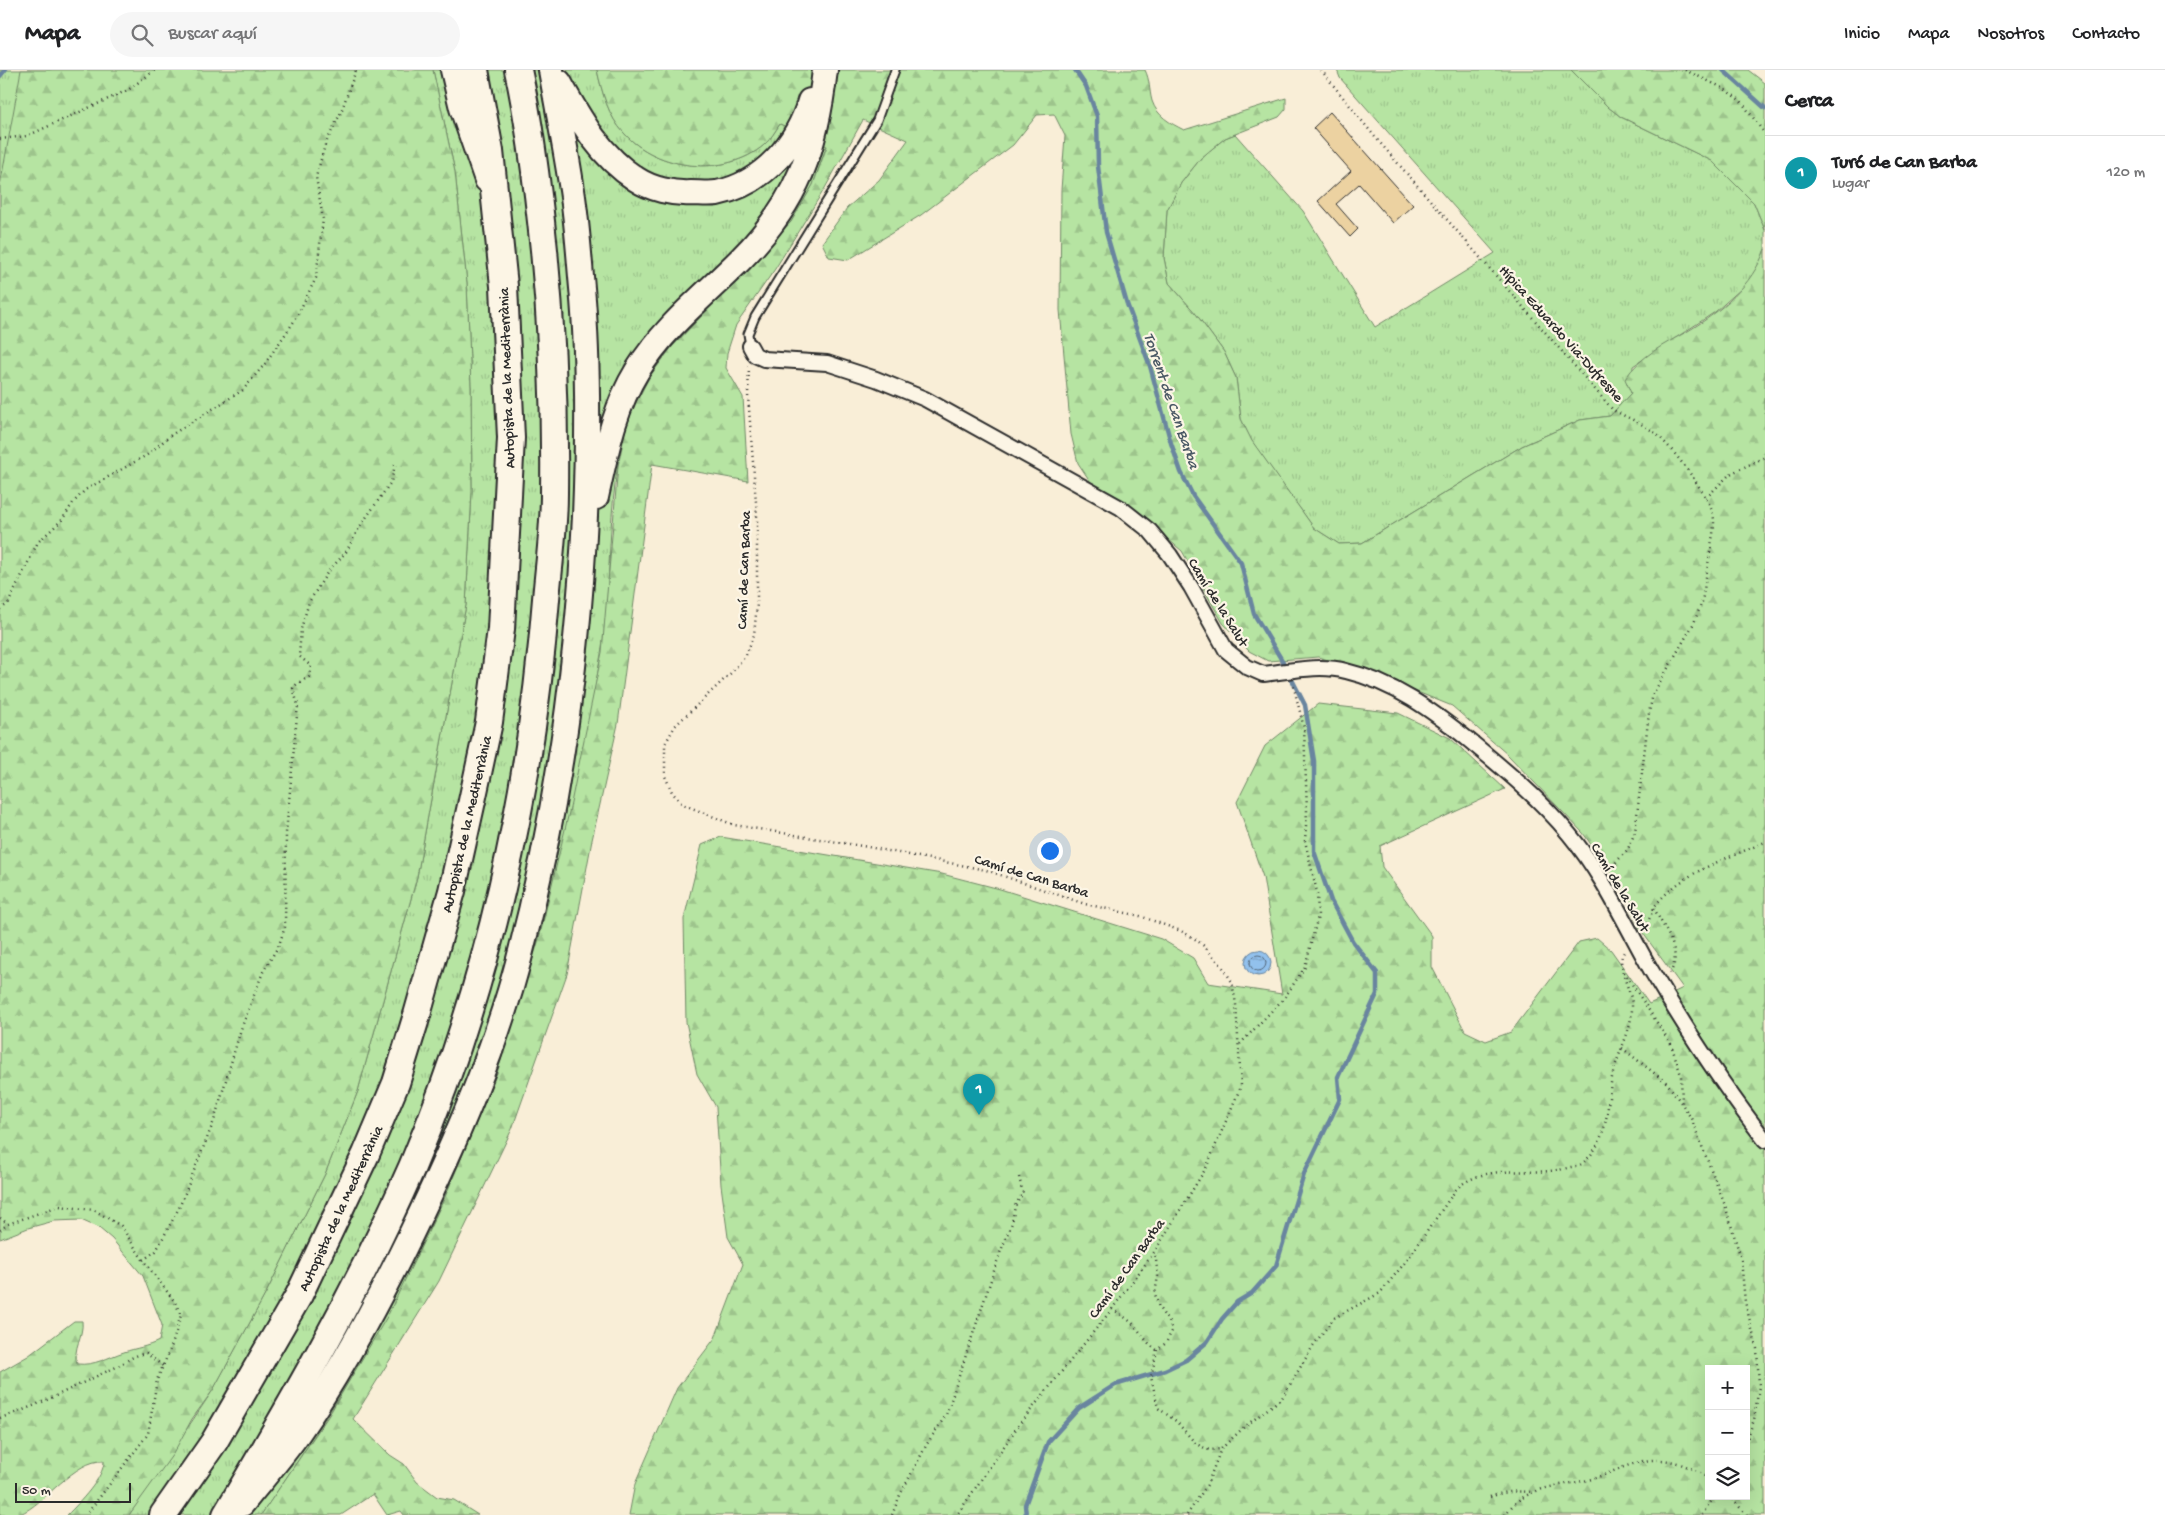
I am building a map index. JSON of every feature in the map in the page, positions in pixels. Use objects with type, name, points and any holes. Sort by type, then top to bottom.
[{"type":"highway","points":[[453,70],[462,108],[496,205]]},
{"type":"highway","name":"Autopista de la Mediterrània","points":[[163,1515],[214,1442],[299,1294],[338,1215],[396,1083],[452,891],[489,722],[501,630],[511,438],[504,286],[490,150],[475,70]]},
{"type":"highway","points":[[226,1515],[300,1390],[360,1278],[412,1166],[446,1078],[470,1006],[505,875],[528,751],[541,662],[554,496],[550,314],[540,211],[527,111],[518,70]]},
{"type":"highway","points":[[552,70],[581,122],[597,145],[618,166],[638,180],[659,188],[676,194],[697,194],[716,193],[731,189],[765,169],[779,157],[802,124],[810,103],[817,70]]},
{"type":"highway","points":[[234,1515],[298,1434],[365,1325],[426,1203],[460,1129],[480,1077],[519,960],[556,788],[577,640],[583,544],[586,461],[583,292],[572,191],[552,70]]},
{"type":"highway","points":[[583,544],[594,506],[608,439],[621,400],[637,371],[665,331],[741,259],[785,204],[797,183],[811,150],[820,113],[825,70]]},
{"type":"street","name":"Camí de la Salut","points":[[750,346],[756,355],[764,359],[827,363],[876,378],[925,399],[1121,508],[1150,532],[1170,555],[1191,587],[1222,643],[1231,655],[1254,672],[1263,674],[1326,668],[1346,671],[1389,687],[1416,700],[1451,725],[1523,787],[1570,835],[1600,877],[1658,982],[1717,1076],[1765,1140]]},
{"type":"lane","points":[[750,346],[748,334],[755,317],[877,120],[895,70]]},
{"type":"path","points":[[0,139],[27,136],[128,90],[155,70]]},
{"type":"path","points":[[0,609],[8,604],[38,542],[62,520],[73,503],[85,490],[147,455],[171,435],[244,390],[295,320],[316,278],[323,218],[316,177],[325,145],[341,112],[356,70]]},
{"type":"path","name":"Hípica Eduardo Via-Dufresne","points":[[1321,70],[1375,137],[1613,410],[1652,430],[1668,444],[1706,498],[1712,511],[1714,523],[1702,602],[1694,623],[1653,694],[1648,713],[1635,832],[1628,849],[1600,877]]},
{"type":"path","points":[[1685,70],[1723,88],[1741,101],[1765,134]]},
{"type":"path","name":"Camí de Can Barba","points":[[750,346],[748,395],[758,516],[757,604],[754,635],[746,655],[733,671],[675,726],[665,744],[665,776],[672,792],[682,804],[734,825],[868,847],[986,870],[1085,904],[1140,916],[1181,931],[1194,938],[1222,966],[1232,982],[1240,1044],[1241,1086],[1225,1128],[1206,1168],[1155,1251],[1112,1309],[1018,1426],[957,1515]]},
{"type":"path","points":[[1706,498],[1730,474],[1765,457]]},
{"type":"path","points":[[143,1260],[156,1251],[179,1208],[214,1121],[241,1029],[259,980],[279,945],[285,927],[286,833],[298,706],[293,688],[298,682],[309,677],[311,666],[299,656],[301,629],[309,602],[327,574],[346,552],[359,528],[391,482],[396,461]]},
{"type":"path","points":[[1240,1044],[1285,997],[1305,967],[1318,916],[1317,892],[1306,841],[1307,811],[1304,728],[1289,671]]},
{"type":"path","points":[[1634,939],[1642,932],[1654,908],[1676,885],[1695,873],[1765,842]]},
{"type":"path","points":[[1654,908],[1675,949],[1676,958],[1670,974],[1658,982]]},
{"type":"path","points":[[1187,1515],[1207,1485],[1221,1449],[1243,1428],[1282,1398],[1313,1346],[1334,1318],[1380,1293],[1408,1259],[1457,1188],[1480,1175],[1501,1171],[1543,1173],[1577,1167],[1588,1159],[1601,1138],[1614,1072],[1629,1026],[1632,1004],[1622,968],[1671,1044],[1680,1074],[1682,1104]]},
{"type":"path","points":[[1622,1048],[1639,1059],[1667,1083],[1682,1104],[1691,1118],[1726,1208],[1741,1259],[1744,1302],[1757,1349],[1759,1386],[1754,1420],[1750,1431]]},
{"type":"path","points":[[892,1515],[900,1495],[927,1444],[946,1415],[1000,1253],[1012,1223],[1015,1206],[1023,1193],[1020,1177]]},
{"type":"path","points":[[0,1230],[8,1224],[59,1206],[94,1210],[121,1226],[181,1315],[172,1345],[157,1380],[148,1434],[86,1515]]},
{"type":"path","points":[[0,1218],[8,1224]]},
{"type":"path","points":[[1155,1251],[1158,1276],[1155,1294],[1159,1308],[1169,1322],[1172,1331],[1166,1343],[1157,1350],[1151,1377],[1158,1408],[1176,1421],[1196,1444],[1209,1450],[1221,1449]]},
{"type":"path","points":[[1112,1309],[1130,1321],[1139,1330],[1145,1341],[1157,1350]]},
{"type":"path","points":[[0,1418],[22,1411],[116,1367],[135,1355],[146,1353],[163,1366]]},
{"type":"path","points":[[1505,1515],[1519,1501],[1533,1492],[1548,1486],[1590,1479],[1654,1460],[1684,1466],[1705,1477]]},
{"type":"path","points":[[1490,1498],[1503,1492],[1516,1490],[1533,1492]]},
{"type":"path","points":[[1702,1515],[1712,1500]]},
{"type":"path","points":[[1734,1500],[1747,1515]]},
{"type":"green space","points":[[0,70],[51,70],[0,226]]},
{"type":"green space","points":[[21,70],[433,70],[455,172],[467,283],[472,491],[466,605],[417,877],[358,1091],[325,1174],[266,1293],[213,1390],[192,1419],[173,1454],[129,1515],[67,1515],[84,1497],[100,1475],[104,1461],[93,1462],[71,1474],[30,1509],[20,1514],[0,1515],[0,1372],[28,1356],[74,1321],[82,1321],[76,1353],[77,1364],[96,1362],[159,1341],[162,1325],[143,1276],[112,1239],[99,1228],[81,1220],[54,1221],[28,1228],[0,1239],[0,186]]},
{"type":"green space","points":[[433,70],[597,70],[606,103],[618,126],[638,145],[654,155],[673,162],[711,165],[730,162],[748,155],[764,145],[780,124],[827,145],[813,185],[791,222],[672,347],[649,377],[632,411],[623,439],[617,469],[613,500],[605,624],[595,690],[557,868],[539,938],[516,1015],[474,1129],[392,1308],[342,1393],[261,1515],[129,1515],[213,1390],[266,1293],[325,1174],[358,1091],[417,877],[466,605],[472,491],[467,283],[455,172]]},
{"type":"green space","points":[[597,70],[1145,70],[1152,101],[1157,111],[1169,122],[1184,130],[1286,98],[1286,109],[1279,117],[1225,138],[1201,158],[1181,183],[1167,210],[1164,258],[1169,283],[1196,314],[1224,352],[1236,378],[1241,419],[1252,441],[1314,528],[1339,544],[1362,543],[1522,446],[1580,420],[1610,416],[1631,393],[1625,379],[1631,371],[1645,357],[1712,315],[1734,296],[1752,275],[1765,249],[1765,1515],[629,1515],[635,1484],[677,1388],[715,1338],[743,1264],[728,1237],[721,1185],[716,1107],[697,1074],[686,1022],[684,919],[702,845],[721,837],[942,874],[1000,889],[1161,939],[1193,958],[1208,983],[1282,994],[1263,877],[1237,802],[1265,746],[1318,704],[1398,713],[1450,738],[1505,789],[1380,846],[1382,867],[1432,936],[1432,967],[1465,1031],[1486,1041],[1511,1032],[1579,942],[1597,938],[1611,950],[1649,1004],[1683,988],[1640,929],[1621,887],[1583,833],[1508,755],[1452,706],[1368,672],[1318,657],[1268,661],[1249,651],[1223,623],[1182,551],[1131,508],[1092,484],[1078,463],[1071,434],[1060,310],[1061,190],[1065,136],[1054,114],[1037,115],[1013,145],[921,215],[848,260],[829,257],[822,243],[847,208],[879,180],[908,140],[863,120],[825,188],[775,269],[736,325],[727,353],[726,368],[743,397],[748,481],[652,464],[618,724],[592,840],[567,974],[512,1129],[439,1281],[353,1419],[390,1455],[404,1464],[417,1482],[437,1497],[454,1500],[478,1515],[404,1515],[401,1511],[387,1515],[373,1494],[341,1515],[261,1515],[329,1415],[388,1315],[445,1197],[497,1073],[539,939],[570,808],[602,652],[618,466],[625,432],[633,408],[650,376],[672,347],[791,222],[813,185],[827,146],[780,124],[764,145],[748,155],[730,162],[692,165],[673,162],[654,155],[624,133],[614,119],[604,95]]},
{"type":"green space","points":[[1337,70],[1571,70],[1608,107],[1621,117],[1712,161],[1754,203],[1765,230],[1765,249],[1759,266],[1751,280],[1715,312],[1633,366],[1631,393],[1610,416],[1580,420],[1522,446],[1362,543],[1339,544],[1314,528],[1252,442],[1241,419],[1236,378],[1224,352],[1196,314],[1169,283],[1164,258],[1167,210],[1181,183],[1201,158],[1225,138],[1235,134],[1303,211],[1375,327],[1495,253],[1340,78]]},
{"type":"green space","points":[[1571,70],[1748,70],[1765,83],[1765,230],[1754,203],[1712,161],[1621,117],[1608,107]]},
{"type":"water","points":[[1258,950],[1267,954],[1271,963],[1267,972],[1258,976],[1249,972],[1245,963],[1249,954]]},
{"type":"building","points":[[1330,112],[1413,205],[1393,223],[1359,184],[1336,204],[1358,229],[1350,237],[1318,201],[1351,171],[1313,128]]},
{"type":"waterway","points":[[0,76],[5,70]]},
{"type":"waterway","name":"Torrent de Can Barba","points":[[1026,1515],[1025,1505],[1048,1442],[1079,1408],[1115,1385],[1165,1370],[1186,1360],[1207,1342],[1222,1319],[1237,1302],[1252,1293],[1276,1266],[1304,1174],[1340,1099],[1338,1077],[1377,994],[1377,973],[1353,942],[1331,901],[1314,851],[1314,761],[1305,705],[1283,662],[1254,614],[1241,563],[1193,496],[1181,472],[1171,443],[1150,366],[1127,304],[1106,232],[1098,166],[1097,116],[1086,86],[1075,70]]},
{"type":"waterway","points":[[1723,70],[1765,108]]},
{"type":"place","name":"Turó de Can Barba","points":[[979,1115]]}]
